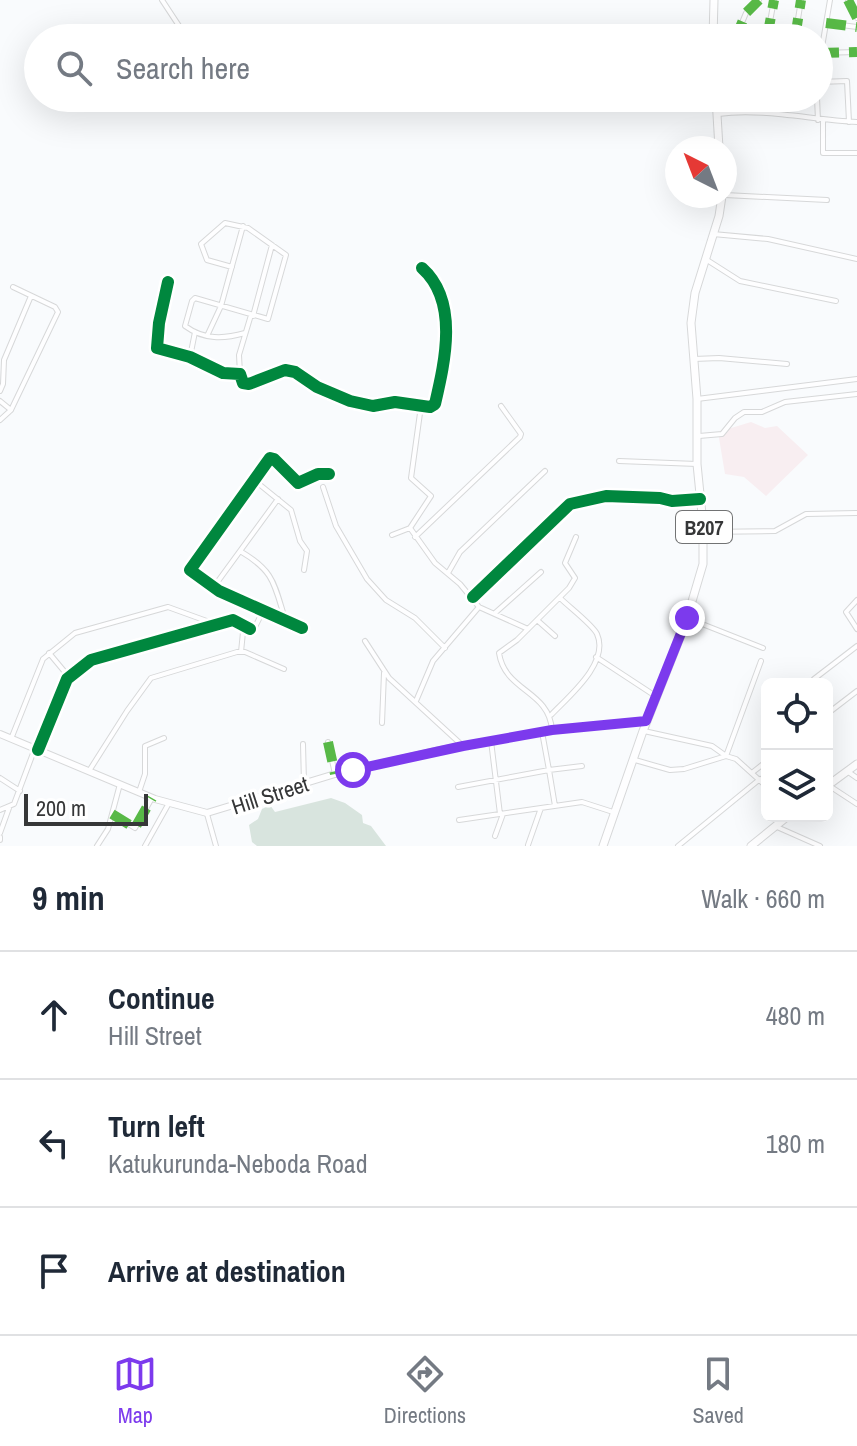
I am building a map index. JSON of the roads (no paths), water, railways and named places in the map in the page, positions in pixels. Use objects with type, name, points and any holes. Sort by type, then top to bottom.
[{"type":"main road","points":[[713,24],[714,0]]},
{"type":"main road","points":[[718,114],[719,136]]},
{"type":"main road","name":"B207","points":[[603,846],[702,572],[704,532],[697,464],[692,309],[721,208]]},
{"type":"main road","name":"Hill Street","points":[[0,734],[152,798],[207,813],[335,774],[463,746],[552,730],[646,721]]},
{"type":"main road","points":[[833,781],[857,764]]},
{"type":"main road","points":[[751,846],[780,822]]},
{"type":"street","points":[[162,0],[178,24]]},
{"type":"street","points":[[741,24],[746,13],[759,0]]},
{"type":"street","points":[[770,24],[774,0]]},
{"type":"street","points":[[797,24],[801,0]]},
{"type":"street","points":[[830,0],[826,23],[857,27]]},
{"type":"street","points":[[848,0],[857,18]]},
{"type":"street","points":[[833,53],[857,52]]},
{"type":"street","points":[[833,82],[847,81],[849,122]]},
{"type":"street","points":[[718,114],[736,112]]},
{"type":"street","points":[[753,112],[857,122]]},
{"type":"street","points":[[820,112],[823,153],[857,153]]},
{"type":"street","points":[[737,197],[827,200]]},
{"type":"street","points":[[232,267],[207,260],[202,243],[225,223],[243,226],[287,257],[269,317],[266,320],[193,299],[185,326],[222,339],[245,333]]},
{"type":"street","points":[[207,336],[221,306],[243,226]]},
{"type":"street","points":[[713,234],[768,239],[857,259]]},
{"type":"street","points":[[272,244],[239,355],[240,380],[249,384],[285,370],[295,372],[317,387],[350,401],[373,406],[395,402],[430,407],[435,404],[446,350],[442,299],[422,268]]},
{"type":"street","points":[[705,260],[740,281],[836,301]]},
{"type":"street","points":[[168,282],[156,346],[190,357],[213,369],[240,374]]},
{"type":"street","points":[[0,420],[11,410],[58,312],[55,307],[13,287]]},
{"type":"street","points":[[0,391],[4,360],[31,296]]},
{"type":"street","points":[[190,357],[195,332]]},
{"type":"street","points":[[694,359],[787,364]]},
{"type":"street","points":[[697,399],[857,379]]},
{"type":"street","points":[[696,436],[722,434],[744,412],[762,412],[785,402],[857,394]]},
{"type":"street","points":[[0,401],[11,410]]},
{"type":"street","points":[[392,535],[410,528],[431,496],[411,478],[421,405]]},
{"type":"street","points":[[415,537],[520,437],[521,434],[501,406]]},
{"type":"street","points":[[302,628],[213,588],[191,572],[191,568],[272,458],[298,483],[318,474],[329,474]]},
{"type":"street","points":[[619,461],[697,464]]},
{"type":"street","points":[[448,573],[460,552],[545,471]]},
{"type":"street","points":[[254,480],[291,510],[300,541],[307,551],[304,570]]},
{"type":"street","points":[[323,487],[336,526],[367,579],[386,600],[415,618],[445,648]]},
{"type":"street","points":[[473,597],[570,504],[606,496],[672,501],[700,499]]},
{"type":"street","points":[[213,588],[278,499]]},
{"type":"street","points":[[704,532],[775,531],[806,514],[857,513]]},
{"type":"street","points":[[410,528],[435,563],[473,597],[479,607],[528,629]]},
{"type":"street","points":[[552,730],[551,715],[545,706],[508,676],[498,656],[560,598],[575,578],[565,563],[576,537]]},
{"type":"street","points":[[240,551],[256,560],[272,576],[286,621]]},
{"type":"street","points":[[495,613],[541,572]]},
{"type":"street","points":[[551,715],[583,682],[596,657],[597,633],[560,598]]},
{"type":"street","points":[[857,600],[846,612],[857,629]]},
{"type":"street","points":[[11,739],[43,659],[79,631],[165,607],[215,624]]},
{"type":"street","points":[[416,701],[427,670],[479,607]]},
{"type":"street","points":[[241,652],[242,634],[257,625],[263,611]]},
{"type":"street","points":[[687,618],[763,648]]},
{"type":"street","points":[[537,620],[555,636]]},
{"type":"street","points":[[0,810],[14,804],[69,677],[95,658],[215,624],[238,621],[250,629]]},
{"type":"street","points":[[365,641],[384,671],[463,746]]},
{"type":"street","points":[[815,678],[857,646]]},
{"type":"street","points":[[89,771],[151,678],[241,652],[284,669]]},
{"type":"street","points":[[49,653],[69,677]]},
{"type":"street","points":[[596,657],[657,697]]},
{"type":"street","points":[[726,756],[761,661]]},
{"type":"street","points":[[382,723],[384,671]]},
{"type":"street","points":[[833,709],[857,691]]},
{"type":"street","points":[[643,731],[712,746],[736,759],[760,779],[678,846]]},
{"type":"street","points":[[542,732],[555,806]]},
{"type":"street","points":[[139,792],[145,774],[145,746],[164,738]]},
{"type":"street","points":[[491,741],[502,814],[495,836]]},
{"type":"street","points":[[328,742],[335,774]]},
{"type":"street","points":[[303,744],[304,783]]},
{"type":"street","points":[[633,761],[670,770],[684,769],[726,756]]},
{"type":"street","points":[[458,787],[582,766]]},
{"type":"street","points":[[753,772],[761,766]]},
{"type":"street","points":[[847,771],[857,778]]},
{"type":"street","points":[[0,778],[20,791]]},
{"type":"street","points":[[97,846],[105,835],[120,784]]},
{"type":"street","points":[[833,788],[857,804]]},
{"type":"street","points":[[112,814],[135,828],[152,798]]},
{"type":"street","points":[[459,820],[582,802],[616,813]]},
{"type":"street","points":[[145,846],[169,803]]},
{"type":"street","points":[[0,837],[9,808]]},
{"type":"street","points":[[528,845],[541,808]]},
{"type":"street","points":[[207,813],[216,846]]},
{"type":"street","points":[[775,826],[820,846]]}]
